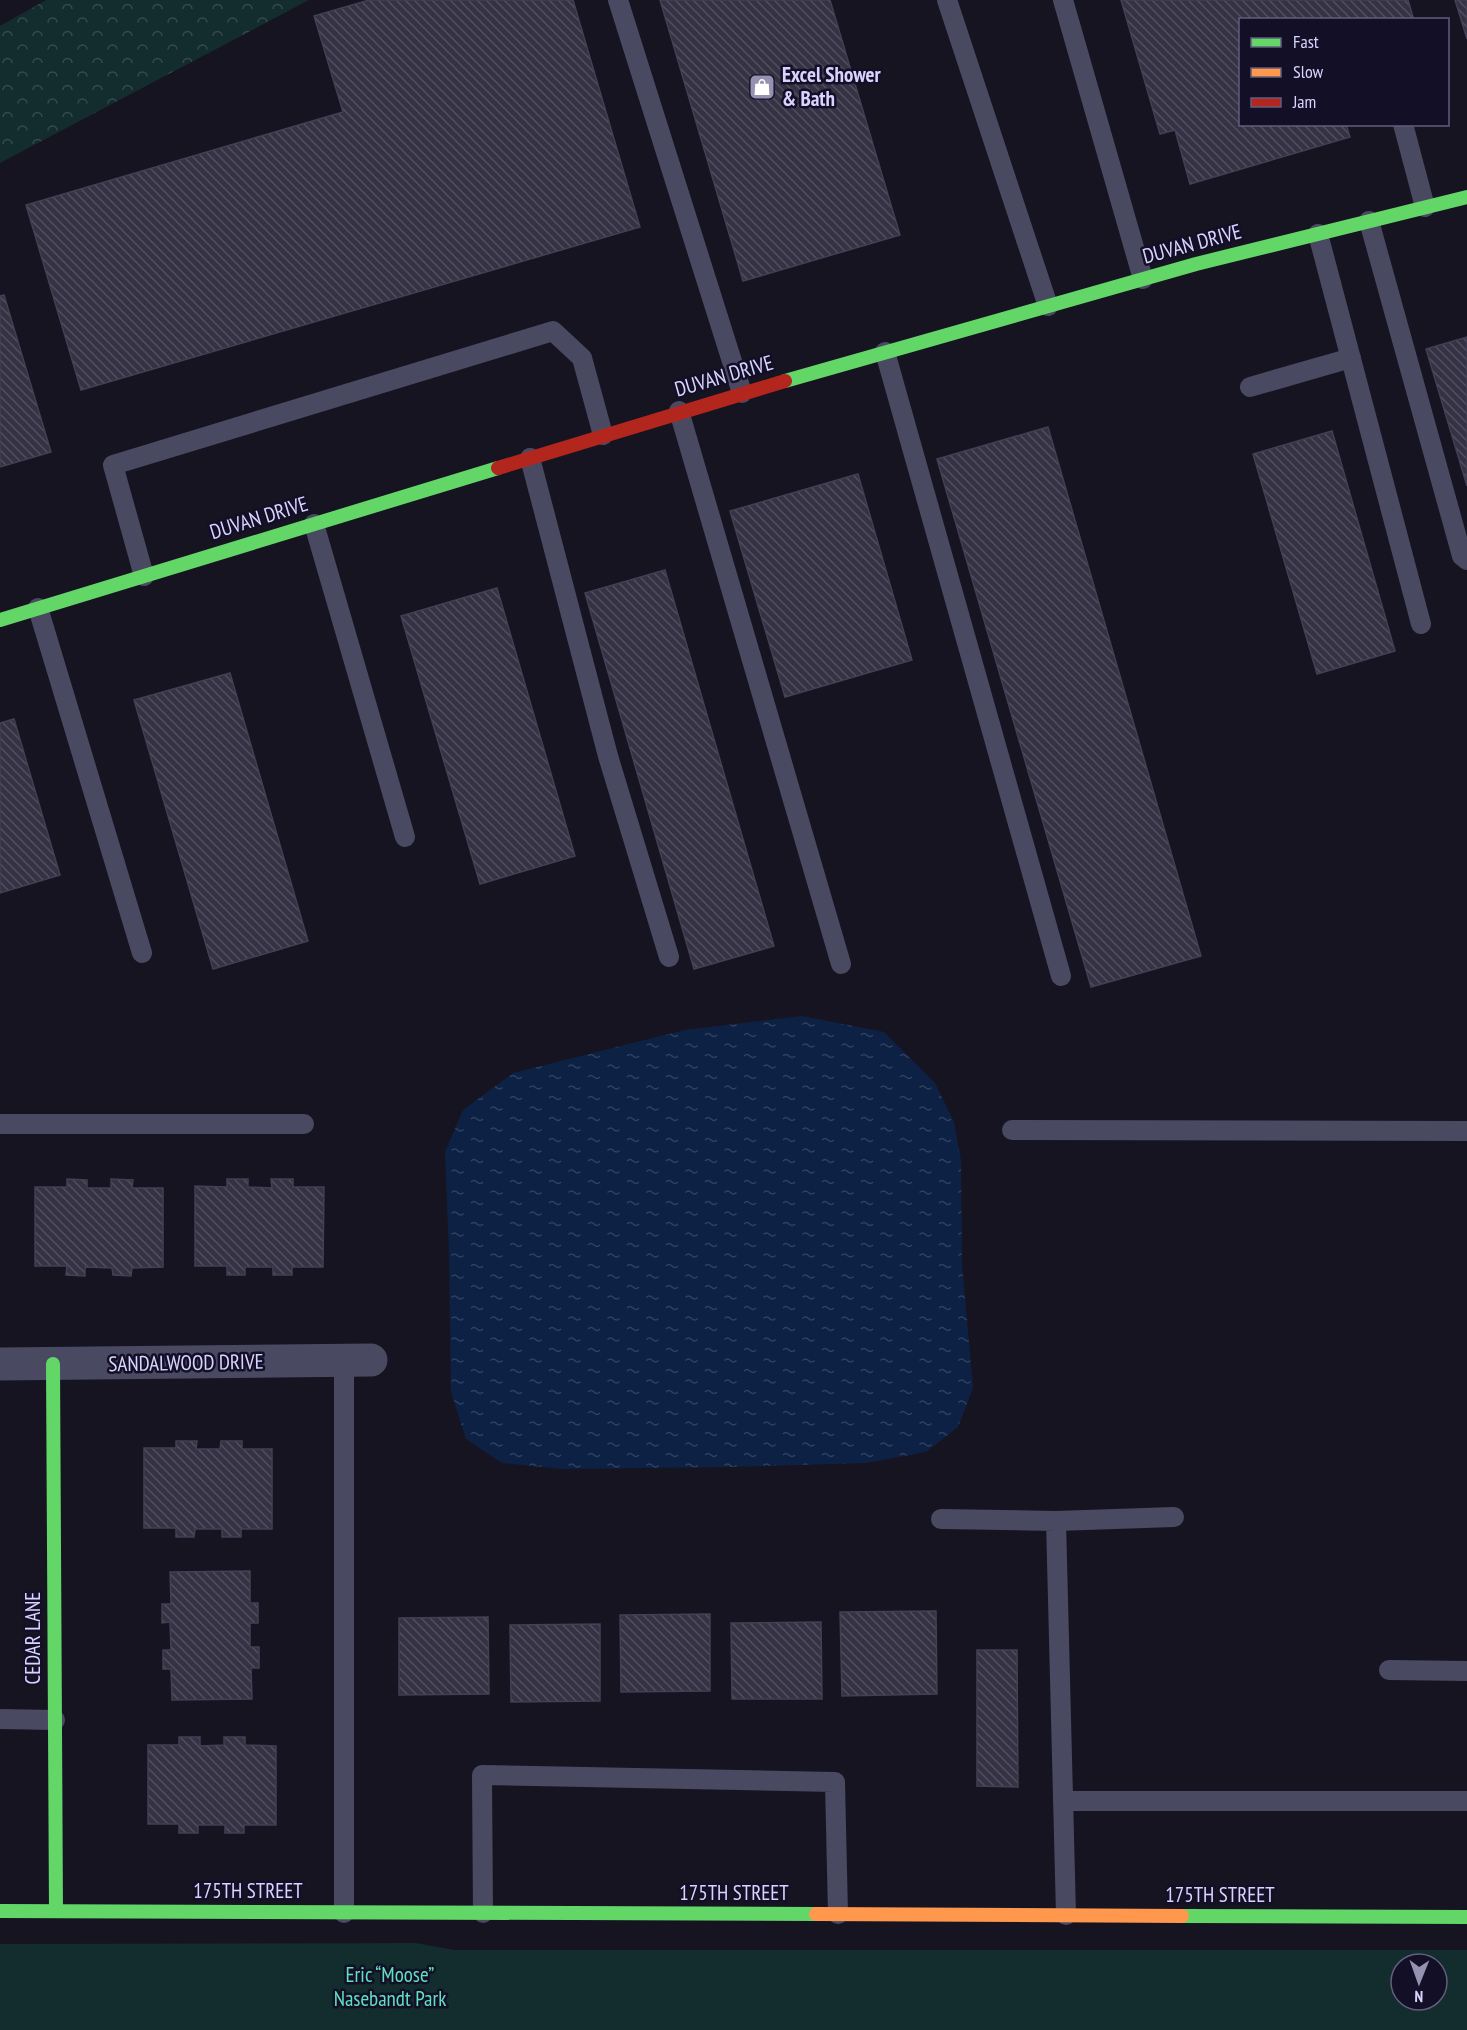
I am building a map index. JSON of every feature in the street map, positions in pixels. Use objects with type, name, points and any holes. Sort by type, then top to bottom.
[{"type":"street","name":"DUVAN DRIVE","points":[[0,620],[679,411],[1143,279],[1467,197]]},
{"type":"street","name":"SANDALWOOD DRIVE","points":[[0,1364],[358,1360]]},
{"type":"street","name":"CEDAR LANE","points":[[53,1365],[56,1911]]},
{"type":"street","name":"175TH STREET","points":[[0,1911],[1467,1917]]},
{"type":"lane","points":[[618,0],[742,393]]},
{"type":"lane","points":[[947,0],[1048,306]]},
{"type":"lane","points":[[1063,0],[1143,279]]},
{"type":"lane","points":[[1404,126],[1425,207]]},
{"type":"lane","points":[[1369,221],[1462,556],[1467,560]]},
{"type":"lane","points":[[1318,234],[1421,624]]},
{"type":"lane","points":[[144,576],[113,465],[169,447],[553,331],[582,358],[603,435]]},
{"type":"lane","points":[[885,352],[1061,976]]},
{"type":"lane","points":[[1250,387],[1351,358]]},
{"type":"lane","points":[[679,411],[841,964]]},
{"type":"lane","points":[[530,458],[608,756],[669,957]]},
{"type":"lane","points":[[314,524],[405,837]]},
{"type":"lane","points":[[38,608],[142,953]]},
{"type":"lane","points":[[0,1124],[304,1124]]},
{"type":"lane","points":[[1012,1130],[1467,1131]]},
{"type":"lane","points":[[344,1913],[358,1360]]},
{"type":"lane","points":[[941,1519],[1056,1521],[1174,1517]]},
{"type":"lane","points":[[1056,1521],[1066,1915]]},
{"type":"lane","points":[[1389,1670],[1467,1671]]},
{"type":"lane","points":[[0,1719],[55,1720]]},
{"type":"lane","points":[[483,1913],[482,1775],[835,1782],[838,1914]]},
{"type":"lane","points":[[1063,1801],[1467,1801]]},
{"type":"green space","points":[[46,0],[309,0],[0,163],[0,26]]},
{"type":"green space","name":"Eric “Moose” Nasebandt Park","points":[[416,1943],[454,1950],[1467,1950],[1467,2030],[0,2030],[0,1944]]},
{"type":"water","points":[[802,1016],[884,1032],[935,1083],[954,1122],[961,1161],[962,1264],[973,1388],[958,1427],[926,1452],[866,1463],[729,1467],[562,1469],[502,1463],[466,1439],[451,1392],[445,1152],[463,1110],[513,1073],[685,1030]]},
{"type":"building","points":[[369,0],[573,0],[640,227],[81,390],[26,205],[343,112],[314,16]]},
{"type":"building","points":[[660,0],[830,0],[900,235],[743,281]]},
{"type":"building","points":[[1121,0],[1408,0],[1413,18],[1239,18],[1239,126],[1347,126],[1350,137],[1190,184],[1175,130],[1160,134]]},
{"type":"building","points":[[1455,0],[1467,0],[1467,39]]},
{"type":"building","points":[[4,295],[51,452],[0,467],[0,296]]},
{"type":"building","points":[[1467,337],[1467,486],[1426,349]]},
{"type":"building","points":[[1048,427],[1201,956],[1091,987],[937,459]]},
{"type":"building","points":[[1332,431],[1395,651],[1317,674],[1253,454]]},
{"type":"building","points":[[858,474],[912,660],[785,697],[730,511]]},
{"type":"building","points":[[665,570],[774,946],[694,969],[585,593]]},
{"type":"building","points":[[497,588],[575,856],[480,884],[401,616]]},
{"type":"building","points":[[230,673],[308,941],[213,969],[134,700]]},
{"type":"building","points":[[14,719],[60,875],[0,893],[0,723]]},
{"type":"building","points":[[67,1179],[87,1180],[87,1188],[111,1188],[111,1179],[133,1180],[132,1188],[163,1188],[163,1267],[132,1268],[131,1276],[113,1275],[112,1268],[85,1267],[85,1276],[66,1275],[67,1266],[35,1266],[35,1187],[67,1187]]},
{"type":"building","points":[[227,1179],[248,1179],[248,1187],[272,1188],[271,1179],[293,1179],[293,1187],[324,1187],[323,1267],[292,1267],[292,1275],[273,1275],[273,1267],[245,1267],[245,1275],[227,1275],[227,1266],[195,1266],[195,1186],[227,1187]]},
{"type":"building","points":[[176,1441],[197,1441],[196,1449],[220,1449],[221,1441],[242,1441],[242,1449],[272,1449],[272,1529],[241,1529],[241,1537],[222,1537],[222,1529],[195,1529],[194,1537],[176,1537],[176,1528],[144,1528],[144,1448],[176,1448]]},
{"type":"building","points":[[250,1571],[250,1603],[258,1603],[258,1623],[250,1623],[250,1647],[259,1647],[259,1668],[251,1668],[252,1699],[172,1700],[171,1669],[163,1669],[163,1650],[171,1650],[170,1622],[162,1623],[162,1604],[171,1604],[170,1572]]},
{"type":"building","points":[[936,1611],[937,1694],[842,1696],[840,1612]]},
{"type":"building","points":[[710,1614],[710,1691],[621,1692],[620,1615]]},
{"type":"building","points":[[488,1617],[489,1694],[399,1695],[399,1618]]},
{"type":"building","points":[[821,1622],[822,1699],[732,1699],[731,1623]]},
{"type":"building","points":[[600,1624],[600,1701],[511,1702],[510,1625]]},
{"type":"building","points":[[977,1650],[1017,1650],[1018,1787],[977,1786]]},
{"type":"building","points":[[179,1737],[200,1737],[200,1746],[224,1745],[224,1737],[245,1737],[245,1745],[276,1746],[276,1825],[244,1825],[244,1833],[225,1833],[225,1825],[198,1825],[198,1833],[179,1833],[179,1824],[148,1824],[148,1745],[179,1745]]},
{"type":"traffic: fast","points":[[785,381],[1196,264],[1467,197]]},
{"type":"traffic: fast","points":[[0,620],[498,468]]},
{"type":"traffic: fast","points":[[53,1364],[56,1911]]},
{"type":"traffic: fast","points":[[0,1911],[816,1914]]},
{"type":"traffic: fast","points":[[1182,1916],[1467,1917]]},
{"type":"traffic: slow","points":[[816,1914],[1182,1916]]},
{"type":"traffic: jam","points":[[498,468],[785,381]]},
{"type":"place","name":"Excel Shower & Bath","points":[[762,87]]}]
